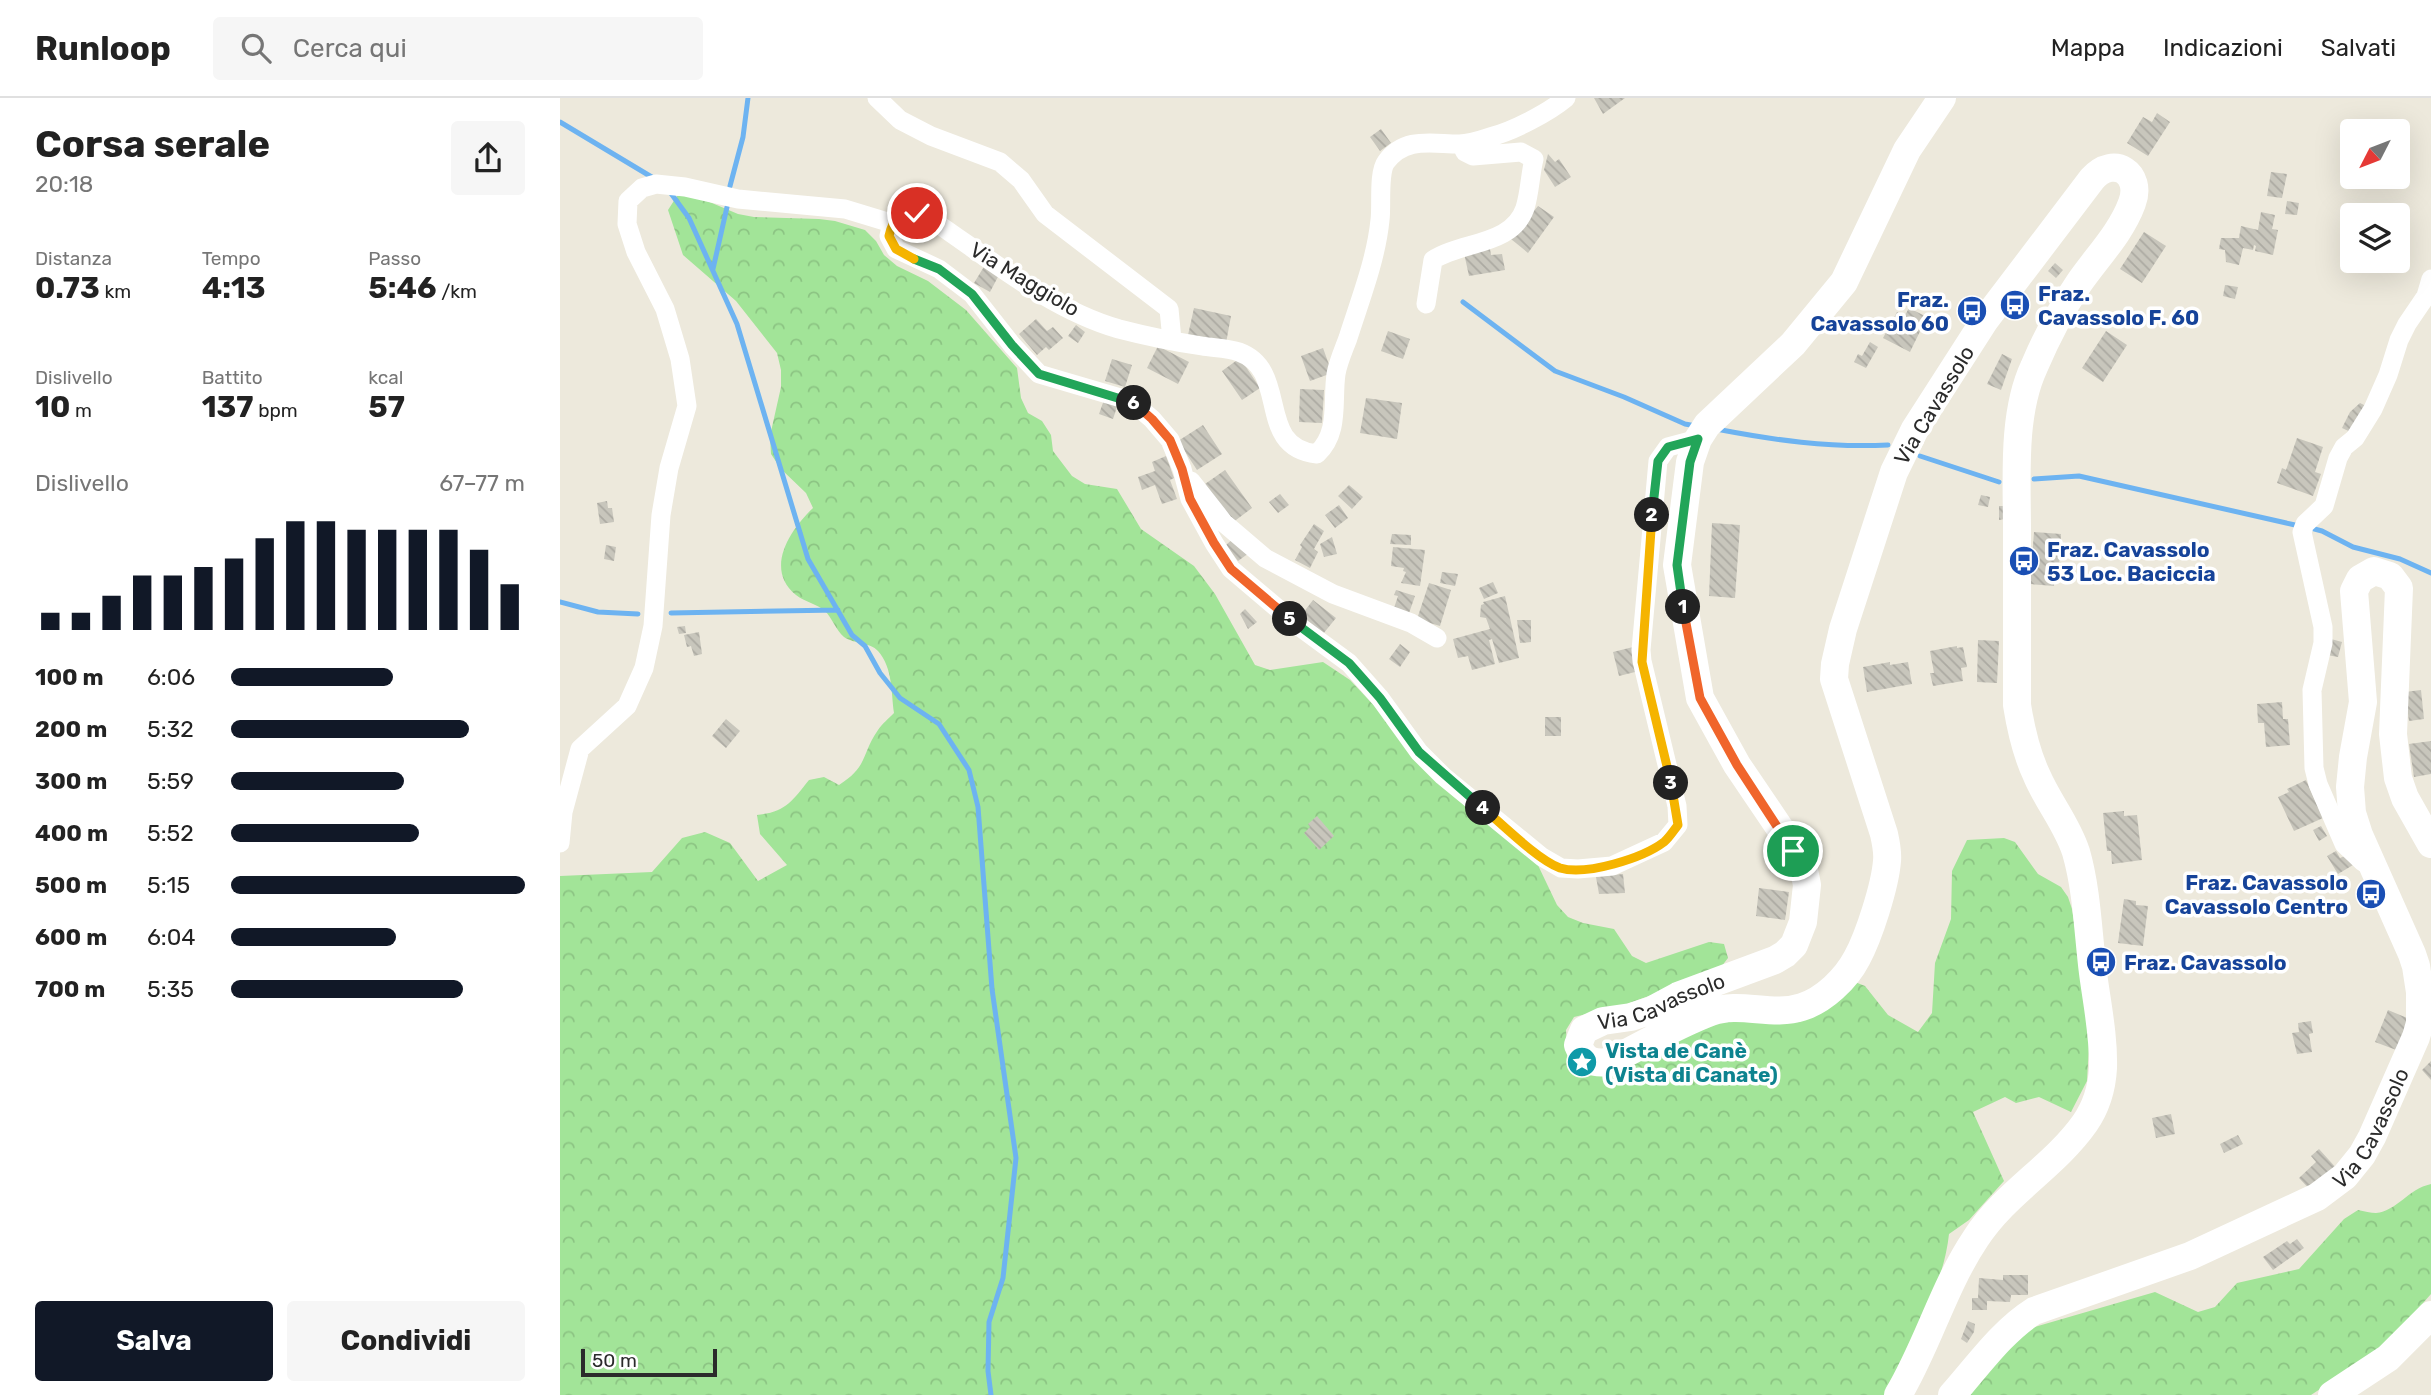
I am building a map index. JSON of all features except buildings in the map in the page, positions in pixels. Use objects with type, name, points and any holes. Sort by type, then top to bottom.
[{"type":"main road","points":[[1701,434],[1793,344],[1844,282],[1906,150],[1942,98]]},
{"type":"main road","name":"Via Cavassolo","points":[[1701,434],[1688,475],[1677,565],[1700,698],[1737,765],[1781,830],[1804,870],[1807,885],[1803,922],[1794,944],[1785,954],[1774,960],[1678,996],[1652,1010],[1632,1017],[1603,1021],[1584,1030],[1578,1045],[1581,1055],[1595,1063],[1609,1062],[1712,1011],[1741,1007],[1776,1010],[1800,1008],[1822,997],[1842,979],[1857,959],[1881,888],[1887,851],[1884,834],[1837,694],[1835,664],[1843,629],[1894,472],[1915,429],[1985,320],[2092,179],[2102,170],[2114,166],[2126,171],[2131,178],[2136,193],[2124,221],[2078,285],[2032,369],[2021,413],[2017,458],[2017,705],[2024,745],[2037,778],[2062,820],[2077,860],[2102,1047],[2101,1083],[2092,1112],[2079,1130],[1997,1209],[1975,1239],[1950,1284],[1917,1361],[1898,1395]]},
{"type":"main road","name":"Via Cavassolo","points":[[1952,1395],[2007,1334],[2034,1311],[2190,1256],[2317,1197],[2345,1176],[2362,1155],[2416,1037],[2420,1007],[2416,967],[2352,813],[2350,787],[2363,702],[2354,592],[2360,579],[2374,571],[2390,576],[2399,588],[2393,734],[2398,778],[2405,798],[2431,844]]},
{"type":"main road","points":[[2332,1395],[2388,1358],[2431,1315]]},
{"type":"street","points":[[877,98],[900,120],[931,136],[1000,162],[1021,180],[1045,214],[1170,309],[1172,340]]},
{"type":"street","name":"Via Maggiolo","points":[[1566,98],[1518,127],[1493,137],[1461,144],[1427,141],[1409,144],[1386,161],[1382,170],[1380,222],[1367,276],[1336,373],[1331,430],[1326,445],[1317,454],[1302,452],[1287,440],[1276,422],[1269,383],[1258,365],[1240,352],[1117,328],[1063,307],[917,213],[901,214],[891,223],[889,236],[896,249],[939,269],[972,294],[1039,374],[1131,401],[1152,419],[1170,440],[1190,499],[1231,569],[1296,624],[1349,663],[1380,698],[1419,752],[1443,776],[1542,857],[1561,868],[1612,866],[1664,842],[1678,825],[1641,650],[1658,461],[1668,447],[1701,434]]},
{"type":"street","points":[[1426,304],[1433,260],[1445,252],[1507,232],[1525,209],[1534,159],[1521,152],[1473,156],[1465,152],[1461,144]]},
{"type":"street","points":[[560,843],[563,812],[580,749],[626,706],[645,668],[653,626],[661,515],[669,468],[687,406],[680,359],[665,309],[636,252],[627,224],[628,201],[642,188],[656,184],[738,198],[845,209],[891,223]]},
{"type":"street","points":[[2371,862],[2363,862],[2344,845],[2314,768],[2312,690],[2323,643],[2323,627],[2302,532],[2305,524],[2324,506],[2338,458],[2344,447],[2355,438],[2373,409],[2399,340],[2426,296],[2431,279]]},
{"type":"street","points":[[1182,469],[1224,523],[1265,558],[1333,594],[1411,623],[1437,638]]},
{"type":"green space","points":[[693,195],[738,214],[835,221],[865,230],[876,241],[884,255],[897,266],[928,281],[966,310],[1017,368],[1021,398],[1028,413],[1042,421],[1051,435],[1053,451],[1072,476],[1085,484],[1117,489],[1141,529],[1194,566],[1215,594],[1255,665],[1270,670],[1323,662],[1350,680],[1536,861],[1557,905],[1568,917],[1614,929],[1632,956],[1646,963],[1709,942],[1724,944],[1728,958],[1718,971],[1624,1005],[1574,1017],[1566,1030],[1567,1047],[1572,1063],[1581,1072],[1593,1074],[1717,1022],[1855,982],[1865,986],[1888,1015],[1918,1032],[1932,1013],[1935,963],[1951,919],[1952,871],[1967,840],[2004,838],[2015,842],[2038,874],[2061,887],[2072,909],[2090,1026],[2087,1081],[2071,1112],[2039,1097],[2016,1103],[2005,1097],[1973,1112],[2004,1181],[1969,1220],[1949,1234],[1933,1295],[1887,1395],[560,1395],[560,876],[652,872],[682,838],[705,832],[730,843],[758,881],[787,865],[760,834],[757,815],[782,808],[793,800],[809,780],[824,777],[839,785],[849,778],[860,766],[878,730],[894,713],[889,673],[878,651],[844,637],[825,611],[796,595],[782,574],[781,562],[789,538],[813,508],[806,493],[781,469],[771,454],[770,436],[781,387],[781,370],[777,353],[736,301],[683,255],[668,210],[677,196]]},
{"type":"green space","points":[[2431,1184],[2431,1294],[2384,1347],[2311,1395],[1968,1395],[1997,1360],[2031,1328],[2155,1292],[2198,1312],[2215,1307],[2237,1283],[2299,1269],[2344,1219],[2358,1210],[2374,1213],[2383,1211],[2416,1190]]},
{"type":"waterway","points":[[730,186],[743,137],[748,98]]},
{"type":"waterway","points":[[560,122],[655,179]]},
{"type":"waterway","points":[[670,192],[689,218],[737,324],[808,559],[852,635],[865,646],[880,673],[900,698],[939,724],[969,770],[978,807],[992,989],[1016,1158],[1003,1278],[989,1322],[988,1371],[991,1395]]},
{"type":"waterway","points":[[713,269],[727,207]]},
{"type":"waterway","points":[[1463,302],[1555,371],[1685,424],[1696,426]]},
{"type":"waterway","points":[[1716,429],[1801,442],[1888,445]]},
{"type":"waterway","points":[[1920,456],[1999,482]]},
{"type":"waterway","points":[[2034,479],[2079,476],[2295,525]]},
{"type":"waterway","points":[[2307,527],[2322,531],[2353,547],[2400,559],[2431,573]]},
{"type":"waterway","points":[[560,602],[598,612],[638,614]]},
{"type":"waterway","points":[[671,613],[838,610]]},
{"type":"place","name":"Fraz. Cavassolo F. 60","points":[[2015,305]]},
{"type":"place","name":"Fraz. Cavassolo 60","points":[[1972,311]]},
{"type":"place","name":"Fraz. Cavassolo 53 Loc. Baciccia","points":[[2024,561]]},
{"type":"place","name":"Fraz. Cavassolo Cavassolo Centro","points":[[2371,894]]},
{"type":"place","name":"Fraz. Cavassolo","points":[[2101,962]]},
{"type":"place","name":"Vista de Canè (Vista di Canate)","points":[[1582,1062]]},
{"type":"route","points":[[917,213],[901,214],[891,223],[889,236],[896,249],[939,269],[972,294],[1039,374],[1131,401],[1152,419],[1170,440],[1190,499],[1231,569],[1296,624],[1349,663],[1380,698],[1419,752],[1443,776],[1542,857],[1561,868],[1612,866],[1664,842],[1678,825],[1641,650],[1658,461],[1668,447],[1698,439],[1690,462],[1677,565],[1700,698],[1737,765],[1793,851]]}]
